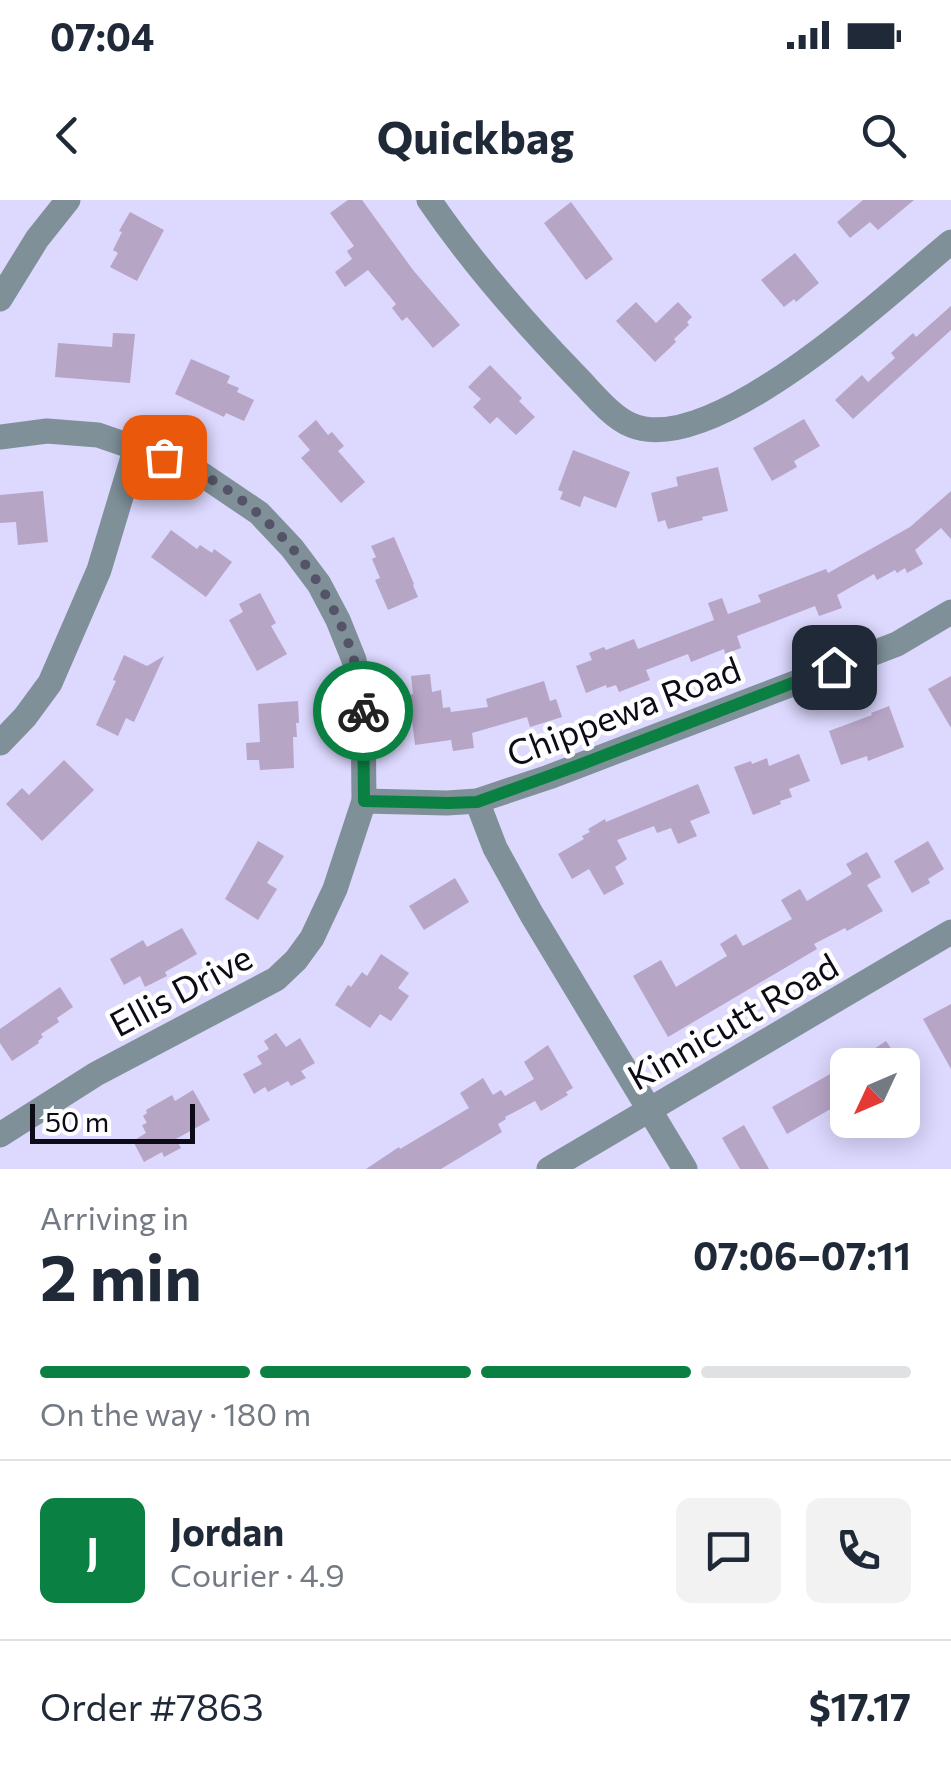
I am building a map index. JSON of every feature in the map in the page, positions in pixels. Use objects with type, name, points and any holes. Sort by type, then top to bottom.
[{"type":"street","points":[[0,298],[68,200]]},
{"type":"street","points":[[429,200],[516,313],[590,390],[631,425],[652,429],[702,422],[767,386],[812,357],[951,242]]},
{"type":"street","name":"Ellis Drive","points":[[0,436],[48,431],[98,435],[192,467],[260,513],[319,584],[338,620],[363,704],[364,801],[335,889],[312,938],[296,960],[276,978],[96,1074],[0,1136]]},
{"type":"street","points":[[0,743],[25,717],[56,669],[99,570],[136,447]]},
{"type":"street","name":"Chippewa Road","points":[[364,801],[477,802],[896,644],[951,612]]},
{"type":"street","points":[[477,802],[494,848],[684,1169]]},
{"type":"street","name":"Kinnicutt Road","points":[[549,1169],[951,932]]},
{"type":"building","points":[[348,200],[362,200],[413,270],[460,325],[433,348],[407,317],[402,321],[392,308],[396,304],[368,270],[345,287],[335,272],[352,259],[347,251],[354,246],[330,213]]},
{"type":"building","points":[[863,200],[914,200],[878,230],[870,222],[850,238],[837,222]]},
{"type":"building","points":[[571,202],[613,259],[586,280],[544,223]]},
{"type":"building","points":[[130,212],[164,230],[137,281],[110,267],[118,253],[113,250],[122,232],[119,231]]},
{"type":"building","points":[[795,253],[819,283],[784,307],[761,280]]},
{"type":"building","points":[[636,302],[656,323],[678,302],[692,317],[674,339],[676,342],[655,362],[616,321]]},
{"type":"building","points":[[951,306],[951,330],[853,419],[835,400],[862,375],[868,382],[895,358],[891,353]]},
{"type":"building","points":[[113,333],[135,334],[130,383],[55,377],[58,343],[112,347]]},
{"type":"building","points":[[191,359],[230,376],[227,383],[254,400],[244,421],[226,413],[224,417],[175,394]]},
{"type":"building","points":[[490,365],[535,417],[516,435],[497,417],[490,424],[473,407],[481,399],[468,387]]},
{"type":"building","points":[[804,419],[820,446],[794,461],[797,467],[772,481],[753,448]]},
{"type":"building","points":[[316,420],[344,446],[338,451],[365,482],[341,503],[301,458],[310,450],[298,436]]},
{"type":"building","points":[[573,450],[630,472],[616,508],[584,496],[580,507],[560,499],[563,492],[558,490]]},
{"type":"building","points":[[718,467],[728,511],[668,529],[665,520],[658,522],[651,493],[678,486],[676,477]]},
{"type":"building","points":[[43,491],[48,542],[18,545],[16,522],[0,523],[0,495]]},
{"type":"building","points":[[951,491],[951,539],[941,528],[915,550],[923,564],[907,573],[905,568],[897,573],[895,570],[877,580],[874,574],[837,595],[842,608],[819,616],[815,606],[737,636],[741,648],[725,654],[724,649],[691,662],[688,654],[646,670],[650,680],[619,692],[616,685],[606,685],[586,693],[576,666],[592,660],[589,653],[634,639],[638,649],[714,620],[708,603],[722,598],[728,614],[761,602],[758,595],[826,569],[828,573],[910,527]]},
{"type":"building","points":[[171,530],[197,549],[200,545],[212,553],[214,549],[232,562],[206,597],[151,557]]},
{"type":"building","points":[[394,537],[418,597],[388,610],[375,580],[380,578],[371,546]]},
{"type":"building","points":[[260,593],[276,623],[271,626],[287,654],[257,671],[229,620],[243,612],[239,604]]},
{"type":"building","points":[[124,655],[147,666],[164,656],[134,722],[126,718],[118,736],[96,725]]},
{"type":"building","points":[[430,674],[432,692],[441,690],[443,708],[450,707],[451,712],[488,707],[486,699],[544,681],[550,701],[556,699],[562,717],[530,727],[527,717],[472,733],[474,748],[453,751],[451,740],[415,745],[409,695],[413,694],[411,676]]},
{"type":"building","points":[[951,676],[951,728],[928,689]]},
{"type":"building","points":[[298,701],[294,768],[260,770],[259,760],[247,760],[246,743],[260,742],[258,704]]},
{"type":"building","points":[[889,706],[904,747],[868,761],[867,756],[841,765],[829,731]]},
{"type":"building","points":[[799,754],[810,781],[789,789],[792,797],[780,801],[781,804],[753,815],[734,767],[767,758],[769,766]]},
{"type":"building","points":[[64,760],[94,790],[42,841],[6,804],[22,788],[29,795]]},
{"type":"building","points":[[698,784],[710,813],[690,821],[697,836],[678,844],[671,828],[657,833],[654,826],[617,840],[627,859],[615,867],[624,884],[604,895],[589,869],[572,879],[558,854],[584,839],[588,829]]},
{"type":"building","points":[[258,841],[284,856],[267,883],[277,889],[258,920],[225,899]]},
{"type":"building","points":[[928,841],[944,869],[912,893],[894,861]]},
{"type":"building","points":[[867,852],[881,877],[867,885],[883,911],[814,944],[817,949],[668,1037],[633,976],[661,960],[676,987],[727,956],[720,944],[736,934],[743,946],[792,919],[781,900],[800,889],[807,901],[852,874],[846,864]]},
{"type":"building","points":[[455,878],[469,902],[424,930],[409,906]]},
{"type":"building","points":[[182,928],[197,954],[145,987],[140,976],[124,985],[110,959],[143,940],[147,947]]},
{"type":"building","points":[[381,954],[409,973],[398,988],[409,996],[391,1021],[380,1014],[370,1028],[335,1005],[362,972],[367,976]]},
{"type":"building","points":[[60,987],[73,1007],[41,1034],[39,1043],[12,1061],[0,1043],[0,1029]]},
{"type":"building","points":[[951,1004],[951,1069],[923,1019]]},
{"type":"building","points":[[276,1033],[286,1047],[300,1038],[315,1063],[301,1071],[306,1078],[291,1086],[288,1081],[268,1092],[265,1087],[254,1094],[243,1074],[262,1064],[257,1056],[269,1049],[264,1041]]},
{"type":"building","points":[[548,1045],[573,1088],[566,1092],[568,1095],[541,1111],[535,1101],[505,1117],[498,1124],[502,1132],[441,1169],[366,1169],[469,1108],[460,1093],[483,1078],[493,1095],[501,1090],[505,1096],[534,1079],[524,1062]]},
{"type":"building","points":[[830,1074],[830,1109],[787,1134],[772,1107]]},
{"type":"building","points":[[193,1090],[210,1120],[176,1139],[181,1148],[144,1162],[133,1141],[146,1133],[142,1125],[147,1123],[143,1116],[146,1110],[172,1095],[175,1101]]},
{"type":"building","points":[[744,1125],[769,1169],[740,1169],[722,1138]]},
{"type":"way so far","points":[[164,457],[192,467],[228,490],[260,513],[292,548],[319,584],[338,620],[354,660],[363,711]]},
{"type":"route","points":[[363,711],[364,801],[477,802],[834,667]]}]
